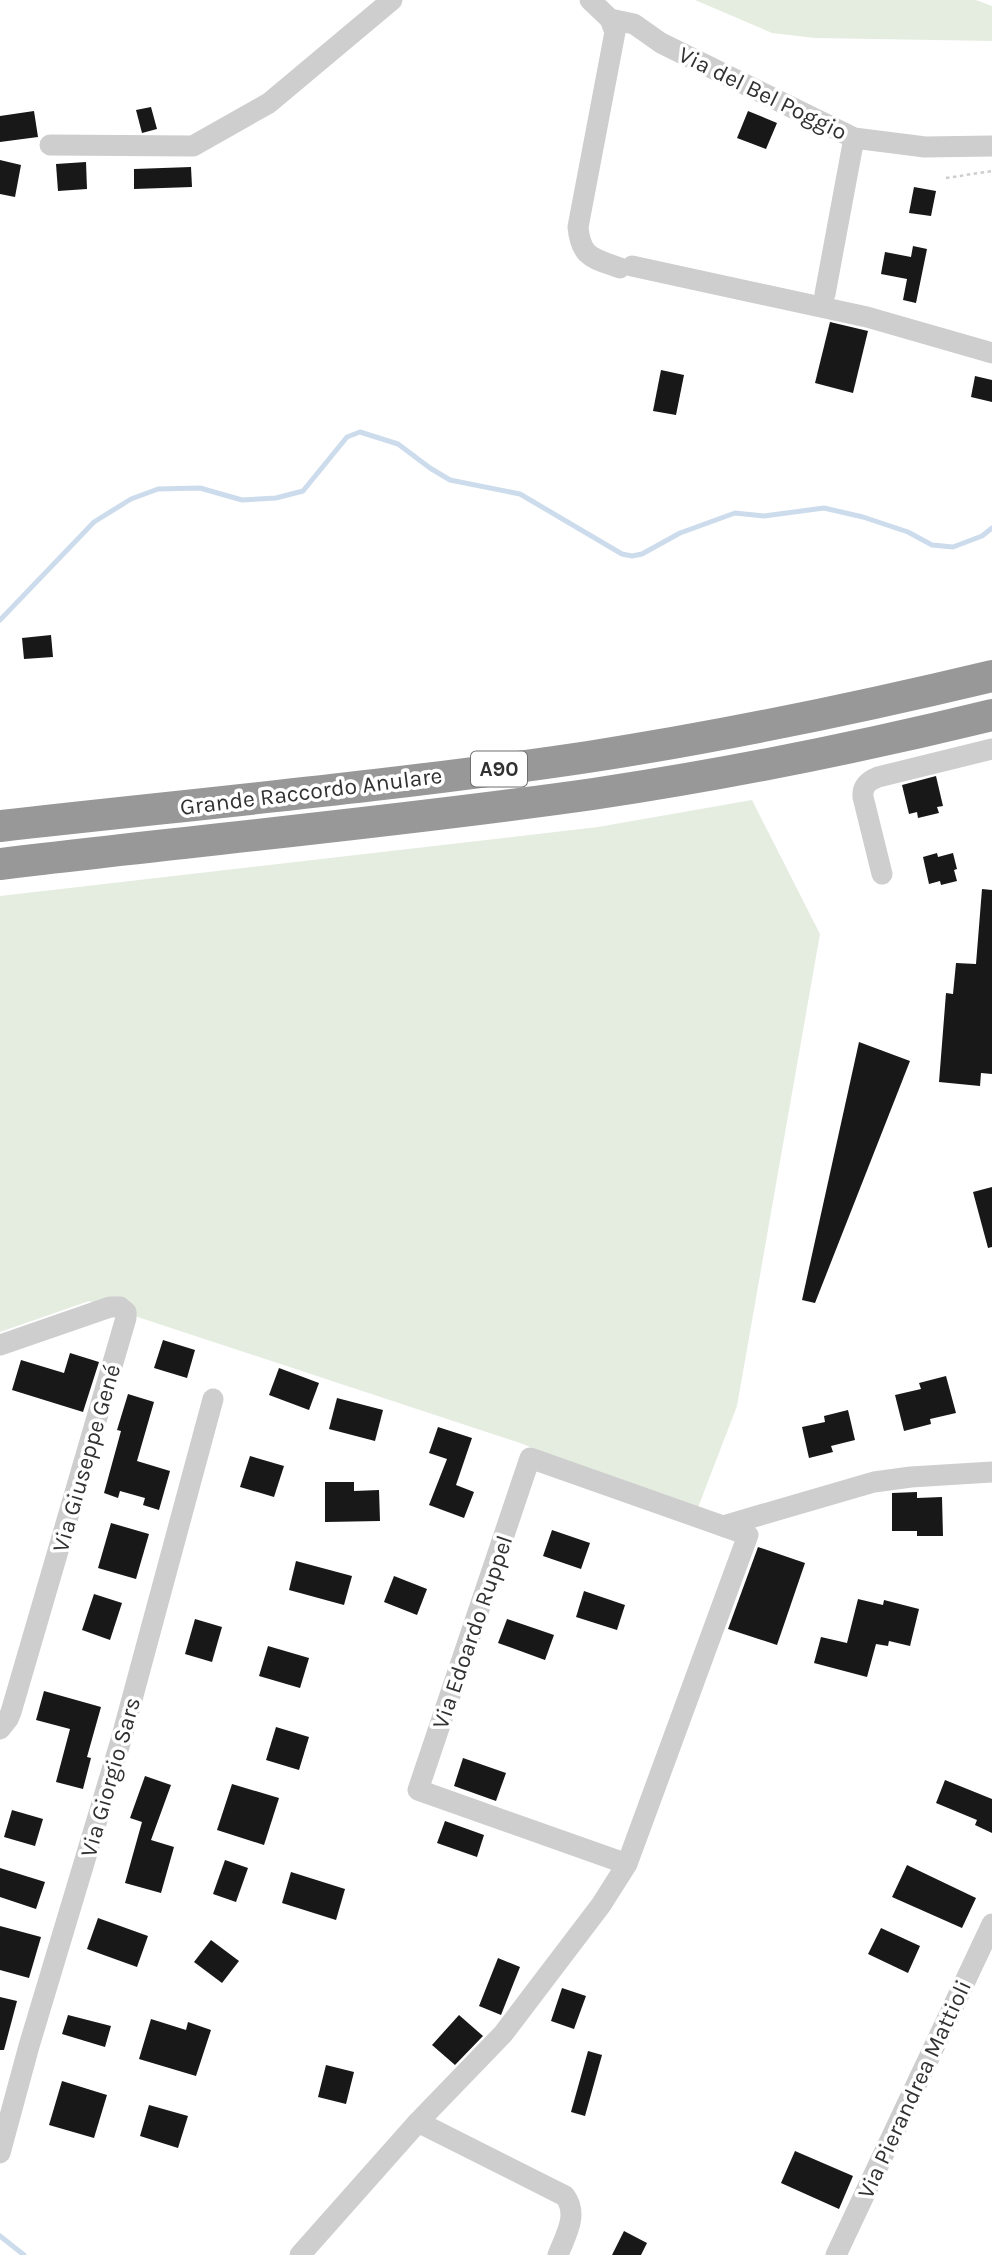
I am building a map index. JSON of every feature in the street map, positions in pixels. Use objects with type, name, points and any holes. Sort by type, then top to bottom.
[{"type":"highway","name":"Grande Raccordo Anulare","points":[[0,827],[587,757],[870,705],[992,676]]},
{"type":"highway","name":"Grande Raccordo Anulare","points":[[0,864],[403,818],[594,793],[796,758],[992,715]]},
{"type":"street","points":[[50,145],[192,146],[269,103],[392,0]]},
{"type":"street","name":"Via del Bel Poggio","points":[[590,0],[610,19],[634,24],[661,43],[854,138],[925,147],[992,146]]},
{"type":"street","points":[[610,19],[615,32],[578,227],[580,244],[588,256],[626,267],[867,317],[992,353]]},
{"type":"street","points":[[825,294],[854,138]]},
{"type":"street","points":[[882,874],[863,797],[864,787],[878,777],[992,749]]},
{"type":"street","name":"Via Giuseppe Gené","points":[[0,1345],[110,1307],[120,1307],[125,1312],[126,1318],[96,1426],[9,1719],[0,1728]]},
{"type":"street","name":"Via Giorgio Sars","points":[[0,2153],[29,2046],[121,1741],[213,1399]]},
{"type":"street","name":"Via Edoardo Ruppel","points":[[300,2255],[418,2122],[503,2034],[601,1906],[627,1864],[748,1535],[530,1458],[418,1790],[627,1864]]},
{"type":"street","points":[[723,1526],[874,1482],[992,1472]]},
{"type":"street","name":"Via Pierandrea Mattioli","points":[[836,2255],[992,1924]]},
{"type":"street","points":[[418,2122],[565,2196],[571,2205],[572,2213],[558,2255]]},
{"type":"path","points":[[946,178],[992,170]]},
{"type":"shaded area","points":[[695,0],[976,0],[992,6],[992,41],[815,38],[772,33]]},
{"type":"shaded area","points":[[752,800],[820,934],[737,1406],[694,1518],[523,1444],[89,1301],[0,1332],[0,896],[598,827]]},
{"type":"building","points":[[151,107],[157,129],[142,133],[136,110]]},
{"type":"building","points":[[34,111],[38,137],[0,142],[0,116]]},
{"type":"building","points":[[748,111],[777,123],[766,149],[737,138]]},
{"type":"building","points":[[0,160],[21,165],[15,197],[0,194]]},
{"type":"building","points":[[86,162],[87,189],[58,191],[56,164]]},
{"type":"building","points":[[191,167],[192,187],[134,189],[134,169]]},
{"type":"building","points":[[914,187],[936,191],[931,216],[909,213]]},
{"type":"building","points":[[913,246],[927,249],[916,303],[903,300],[907,279],[881,274],[885,252],[911,257]]},
{"type":"building","points":[[830,322],[868,331],[853,393],[815,383]]},
{"type":"building","points":[[661,370],[684,375],[676,415],[653,411]]},
{"type":"building","points":[[975,376],[992,380],[992,402],[971,397]]},
{"type":"building","points":[[51,635],[53,657],[24,659],[22,638]]},
{"type":"building","points":[[936,776],[943,806],[937,807],[939,813],[918,818],[917,812],[909,814],[902,785]]},
{"type":"building","points":[[937,853],[938,857],[953,853],[957,881],[941,885],[940,881],[929,884],[923,857]]},
{"type":"building","points":[[982,889],[992,890],[992,1074],[981,1073],[980,1086],[939,1082],[946,993],[953,994],[956,963],[976,964]]},
{"type":"building","points":[[859,1042],[910,1061],[815,1303],[802,1300]]},
{"type":"building","points":[[992,1187],[992,1247],[988,1248],[973,1192]]},
{"type":"building","points":[[163,1340],[195,1350],[187,1378],[154,1368]]},
{"type":"building","points":[[70,1353],[99,1362],[83,1412],[12,1390],[21,1360],[64,1373]]},
{"type":"building","points":[[279,1368],[319,1383],[309,1410],[269,1395]]},
{"type":"building","points":[[946,1376],[956,1413],[930,1419],[931,1424],[904,1431],[895,1395],[921,1389],[919,1383]]},
{"type":"building","points":[[128,1394],[154,1402],[137,1461],[170,1471],[159,1510],[143,1505],[145,1498],[120,1491],[118,1498],[104,1493],[121,1431],[117,1430]]},
{"type":"building","points":[[337,1398],[383,1410],[375,1441],[329,1429]]},
{"type":"building","points":[[848,1410],[855,1440],[831,1446],[833,1452],[809,1458],[802,1427],[825,1422],[824,1416]]},
{"type":"building","points":[[438,1427],[472,1438],[456,1485],[474,1492],[464,1518],[429,1505],[447,1459],[429,1453]]},
{"type":"building","points":[[250,1456],[284,1466],[274,1497],[240,1487]]},
{"type":"building","points":[[325,1482],[354,1482],[354,1491],[379,1490],[380,1521],[325,1522]]},
{"type":"building","points":[[917,1492],[917,1498],[942,1497],[943,1536],[917,1536],[917,1531],[892,1531],[892,1493]]},
{"type":"building","points":[[111,1523],[149,1534],[136,1579],[98,1568]]},
{"type":"building","points":[[552,1530],[590,1543],[581,1569],[543,1556]]},
{"type":"building","points":[[758,1547],[805,1563],[777,1645],[728,1629]]},
{"type":"building","points":[[296,1561],[352,1576],[344,1605],[289,1590]]},
{"type":"building","points":[[394,1576],[427,1589],[417,1615],[384,1602]]},
{"type":"building","points":[[584,1591],[625,1605],[617,1630],[576,1617]]},
{"type":"building","points":[[94,1594],[122,1603],[110,1640],[82,1630]]},
{"type":"building","points":[[858,1599],[883,1605],[884,1600],[919,1609],[910,1646],[889,1641],[888,1646],[876,1644],[867,1677],[814,1663],[821,1637],[847,1643]]},
{"type":"building","points":[[195,1619],[222,1627],[212,1662],[185,1654]]},
{"type":"building","points":[[507,1619],[554,1635],[545,1660],[498,1643]]},
{"type":"building","points":[[268,1646],[309,1658],[300,1688],[259,1676]]},
{"type":"building","points":[[44,1691],[101,1707],[87,1757],[91,1758],[83,1789],[56,1782],[70,1729],[36,1720]]},
{"type":"building","points":[[276,1727],[309,1737],[299,1770],[266,1760]]},
{"type":"building","points":[[463,1758],[506,1773],[496,1801],[454,1786]]},
{"type":"building","points":[[145,1776],[171,1785],[151,1840],[174,1847],[161,1893],[125,1883],[142,1822],[130,1818]]},
{"type":"building","points":[[945,1780],[992,1799],[992,1833],[975,1825],[977,1820],[936,1803]]},
{"type":"building","points":[[232,1784],[279,1798],[264,1845],[217,1830]]},
{"type":"building","points":[[12,1810],[43,1819],[35,1846],[4,1837]]},
{"type":"building","points":[[445,1821],[484,1835],[477,1857],[437,1843]]},
{"type":"building","points":[[225,1860],[248,1868],[236,1902],[213,1894]]},
{"type":"building","points":[[907,1865],[976,1898],[962,1928],[892,1897]]},
{"type":"building","points":[[0,1868],[45,1882],[36,1909],[0,1897]]},
{"type":"building","points":[[291,1872],[345,1889],[336,1920],[282,1903]]},
{"type":"building","points":[[98,1918],[148,1936],[137,1967],[87,1949]]},
{"type":"building","points":[[0,1926],[41,1937],[29,1978],[0,1970]]},
{"type":"building","points":[[881,1928],[920,1946],[908,1973],[868,1954]]},
{"type":"building","points":[[211,1940],[239,1961],[222,1983],[194,1962]]},
{"type":"building","points":[[498,1958],[520,1967],[501,2015],[479,2006]]},
{"type":"building","points":[[562,1988],[586,1996],[574,2029],[551,2021]]},
{"type":"building","points":[[0,1997],[17,2001],[4,2050],[0,2050]]},
{"type":"building","points":[[68,2015],[111,2026],[105,2047],[62,2034]]},
{"type":"building","points":[[459,2015],[483,2036],[455,2065],[432,2045]]},
{"type":"building","points":[[151,2019],[186,2030],[188,2022],[211,2030],[196,2076],[139,2059]]},
{"type":"building","points":[[588,2051],[602,2055],[585,2116],[571,2112]]},
{"type":"building","points":[[326,2065],[354,2072],[346,2104],[318,2097]]},
{"type":"building","points":[[62,2081],[107,2095],[94,2138],[49,2125]]},
{"type":"building","points":[[149,2105],[188,2116],[178,2148],[140,2136]]},
{"type":"building","points":[[795,2151],[853,2176],[839,2209],[781,2183]]},
{"type":"building","points":[[624,2231],[647,2243],[641,2255],[612,2255]]},
{"type":"waterway","points":[[0,620],[94,522],[131,499],[158,489],[200,488],[242,500],[276,498],[303,491],[347,437],[360,432],[398,444],[450,480],[520,494],[622,554],[632,556],[642,554],[680,533],[735,513],[764,516],[824,508],[908,532],[932,545],[953,547],[982,536],[992,528]]},
{"type":"waterway","points":[[0,2236],[24,2255]]}]
